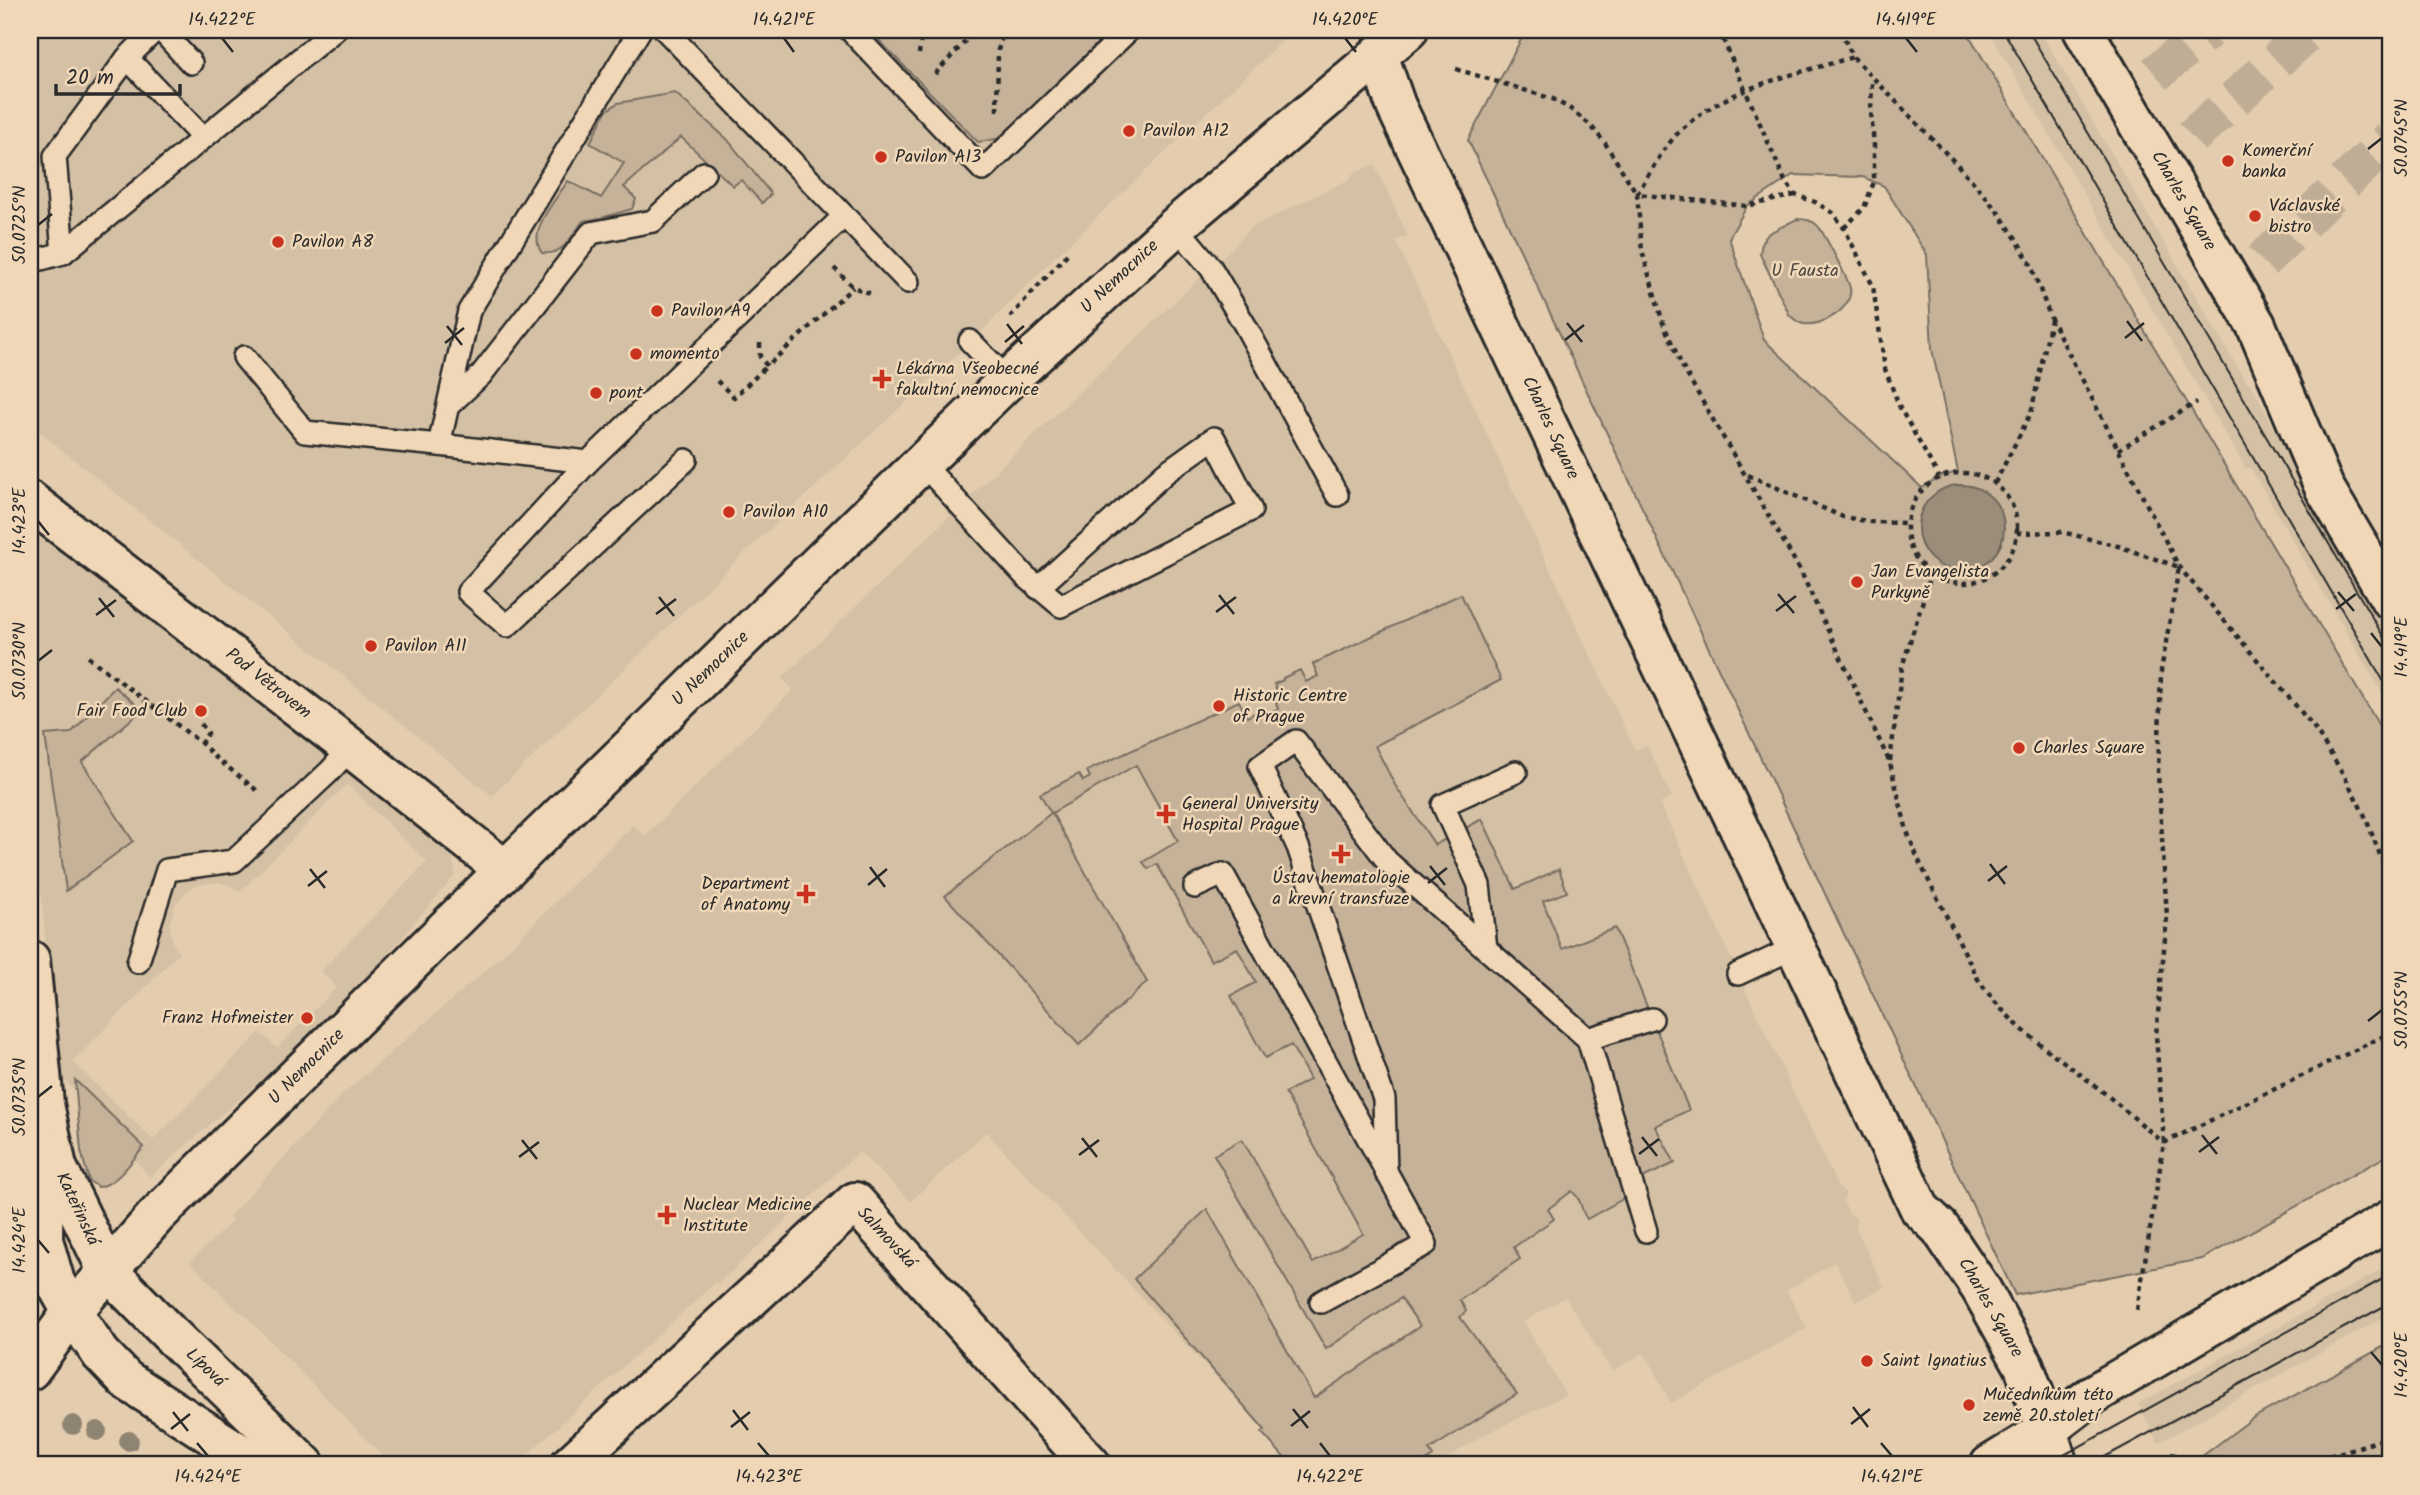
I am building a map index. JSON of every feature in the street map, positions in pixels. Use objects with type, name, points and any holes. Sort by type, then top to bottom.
[{"type":"street","points":[[1378,55],[1408,30]]},
{"type":"street","name":"Charles Square","points":[[2083,30],[2256,325],[2323,487],[2390,599]]},
{"type":"street","name":"U Nemocnice","points":[[72,1312],[156,1216],[505,870],[1008,380],[1176,226],[1378,55]]},
{"type":"street","name":"Charles Square","points":[[1378,55],[1396,106],[1920,1209],[1940,1228],[1981,1289],[2024,1366],[2053,1448]]},
{"type":"street","name":"Pod Větrovem","points":[[30,501],[505,870]]},
{"type":"street","name":"Kateřinská","points":[[30,960],[44,1104],[43,1240],[55,1282],[72,1312]]},
{"type":"street","name":"Kateřinská","points":[[44,1104],[57,1167],[107,1270]]},
{"type":"street","name":"Salmovská","points":[[570,1465],[855,1202],[1091,1465]]},
{"type":"street","points":[[1990,1465],[2053,1448],[2094,1394],[2390,1220]]},
{"type":"street","name":"Lípová","points":[[107,1270],[305,1465]]},
{"type":"street","points":[[30,1320],[50,1314],[72,1312]]},
{"type":"street","points":[[30,1370],[72,1312]]},
{"type":"street","points":[[72,1312],[101,1354],[126,1380],[258,1465]]},
{"type":"lane","points":[[63,253],[55,156],[127,58],[155,30]]},
{"type":"lane","points":[[160,30],[191,63]]},
{"type":"lane","points":[[30,262],[63,253],[335,30]]},
{"type":"lane","points":[[439,445],[470,311],[640,30]]},
{"type":"lane","points":[[665,30],[908,282]]},
{"type":"lane","points":[[850,30],[984,170],[1129,30]]},
{"type":"lane","points":[[127,58],[203,138]]},
{"type":"lane","points":[[450,404],[481,375],[591,233],[653,220],[704,173]]},
{"type":"lane","points":[[685,460],[507,626],[468,592],[588,462],[844,216]]},
{"type":"lane","points":[[1176,226],[1210,268],[1232,304],[1337,495]]},
{"type":"lane","points":[[970,341],[1008,380]]},
{"type":"lane","points":[[244,357],[305,432],[588,462]]},
{"type":"lane","points":[[922,463],[1025,576],[1038,588],[1061,606],[1251,510],[1214,438],[1165,472],[1038,588]]},
{"type":"lane","points":[[1386,1173],[1384,1099],[1298,847],[1260,766],[1296,741],[1387,861],[1588,1039],[1646,1231]]},
{"type":"lane","points":[[138,962],[167,870],[234,861],[351,748]]},
{"type":"lane","points":[[1486,949],[1479,885],[1443,805],[1516,772]]},
{"type":"lane","points":[[1195,887],[1223,874],[1426,1244],[1321,1302]]},
{"type":"lane","points":[[1738,974],[1796,947]]},
{"type":"lane","points":[[1588,1039],[1652,1019]]},
{"type":"path","points":[[914,97],[976,30]]},
{"type":"path","points":[[996,158],[998,50],[1005,30]]},
{"type":"path","points":[[1719,30],[1785,181],[1795,195]]},
{"type":"path","points":[[1840,30],[1853,57],[1872,79],[1969,177],[1998,212],[2031,265],[2051,319],[2179,567],[2313,726],[2344,775],[2365,816],[2390,881]]},
{"type":"path","points":[[1637,194],[1658,158],[1678,133],[1694,119],[1747,89],[1853,57]]},
{"type":"path","points":[[1455,69],[1553,99],[1591,126],[1605,143],[1637,194],[1642,251],[1663,323],[1682,366],[1800,569],[1890,763],[1897,797],[1914,850],[1978,979],[1990,997],[2021,1031],[2093,1084],[2164,1143]]},
{"type":"path","points":[[1844,228],[1864,208],[1874,182],[1872,79]]},
{"type":"path","points":[[1637,194],[1747,206],[1795,195],[1815,202],[1833,213],[1844,228],[1873,286],[1885,369],[1900,408],[1939,477]]},
{"type":"path","points":[[1010,317],[1069,253]]},
{"type":"path","points":[[716,381],[734,397],[853,287],[831,265],[826,273]]},
{"type":"path","points":[[1995,483],[2031,414],[2051,319]]},
{"type":"path","points":[[767,366],[760,357],[759,343],[769,334]]},
{"type":"path","points":[[2118,450],[2197,402]]},
{"type":"path","points":[[1958,472],[1978,474],[1995,483],[2009,497],[2016,514],[2017,533],[2007,559],[1986,578],[1967,583],[1948,582],[1931,575],[1917,561],[1908,543],[1906,523],[1911,504],[1923,488],[1939,477],[1958,472]]},
{"type":"path","points":[[1747,475],[1843,516],[1871,522],[1906,523]]},
{"type":"path","points":[[2017,533],[2062,532],[2118,546],[2179,567]]},
{"type":"path","points":[[2137,1310],[2164,1143],[2156,1035],[2167,917],[2158,774],[2161,671],[2179,567]]},
{"type":"path","points":[[1890,763],[1902,667],[1931,575]]},
{"type":"path","points":[[88,657],[201,743],[285,813]]},
{"type":"path","points":[[201,724],[208,733],[201,743]]},
{"type":"path","points":[[2164,1143],[2390,1033]]},
{"type":"path","points":[[2301,1465],[2390,1437]]},
{"type":"path","points":[[2171,1454],[2221,1465]]},
{"type":"shaded area","points":[[34,30],[1294,30],[1050,262],[980,333],[752,546],[492,796],[30,424],[30,41]]},
{"type":"shaded area","points":[[1988,30],[2039,30],[2242,375],[2253,388],[2302,481],[2390,631],[2390,707],[2250,467],[2246,469]]},
{"type":"shaded area","name":"General University Hospital Prague","points":[[1374,164],[1408,236],[1396,241],[1635,750],[1647,745],[1672,797],[1660,804],[1731,958],[1735,960],[1734,965],[1742,982],[1746,984],[1745,989],[1838,1187],[1846,1193],[1843,1201],[1849,1214],[1856,1217],[1856,1228],[1884,1287],[1856,1302],[1835,1262],[1786,1291],[1807,1328],[1671,1403],[1644,1353],[1612,1371],[1565,1297],[1524,1322],[1566,1395],[1480,1437],[1437,1465],[1291,1465],[1262,1433],[1265,1430],[1248,1411],[986,1132],[911,1201],[859,1152],[718,1284],[715,1283],[516,1465],[391,1465],[190,1262],[232,1221],[229,1217],[342,1095],[493,964],[633,825],[645,836],[793,690],[782,678],[1250,228],[1352,178],[1351,175]]},
{"type":"shaded area","points":[[1961,485],[1977,489],[1991,498],[2000,512],[2004,528],[2000,544],[1991,558],[1977,567],[1961,571],[1945,567],[1931,558],[1922,544],[1918,528],[1922,512],[1931,498],[1945,489]]},
{"type":"shaded area","points":[[46,526],[446,834],[456,874],[361,986],[267,1075],[150,1177],[58,1072],[30,775],[30,539]],"holes":[[[347,784],[427,862],[320,971],[337,987],[277,1048],[260,1032],[153,1140],[73,1062],[179,953],[173,944],[169,924],[176,903],[187,891],[196,885],[218,882],[240,892]]]},
{"type":"shaded area","points":[[2390,1265],[2390,1314],[2158,1443],[2138,1404]]},
{"type":"green space","points":[[869,30],[1117,30],[1008,137],[978,142]]},
{"type":"green space","name":"Charles Square","points":[[1526,30],[1966,30],[2390,744],[2390,1154],[2202,1259],[2015,1295],[1468,140]],"holes":[[[1793,175],[1863,177],[1884,186],[1927,255],[1932,349],[1958,472],[1939,477],[1922,488],[1764,340],[1729,238],[1747,206]],[[1960,485],[1973,487],[2001,544],[1983,563],[1967,568],[1948,568],[1934,561],[1924,549],[1920,534],[1921,519],[1928,504],[1941,492]]]},
{"type":"green space","points":[[675,93],[727,139],[771,194],[762,203],[741,180],[733,186],[681,137],[624,187],[636,199],[632,209],[583,221],[561,248],[542,253],[538,244],[540,226],[568,181],[601,198],[624,163],[590,143],[606,111],[618,103]]},
{"type":"green space","name":"U Fausta","points":[[1797,219],[1815,223],[1820,229],[1850,288],[1850,295],[1842,309],[1828,319],[1811,324],[1802,323],[1790,316],[1760,254],[1762,242],[1769,233]]},
{"type":"green space","points":[[1461,594],[1501,680],[1375,746],[1395,785],[1435,845],[1482,819],[1515,889],[1559,869],[1567,892],[1543,901],[1562,949],[1615,928],[1689,1110],[1655,1126],[1675,1163],[1638,1180],[1621,1200],[1587,1219],[1579,1199],[1572,1191],[1548,1209],[1554,1219],[1514,1247],[1520,1259],[1460,1300],[1466,1311],[1460,1317],[1517,1394],[1429,1450],[1433,1456],[1420,1465],[1291,1465],[1262,1433],[1265,1430],[1134,1279],[1207,1209],[1314,1398],[1420,1326],[1401,1298],[1326,1349],[1214,1155],[1242,1139],[1313,1263],[1363,1234],[1285,1093],[1310,1079],[1291,1045],[1265,1058],[1231,996],[1256,982],[1237,948],[1211,961],[1157,864],[1148,869],[1143,862],[1178,841],[1136,765],[1052,813],[1147,982],[1079,1045],[945,896],[1051,813],[1040,794],[1079,774],[1083,781],[1090,777],[1087,771],[1239,701],[1247,717],[1261,710],[1263,715],[1278,709],[1276,703],[1281,700],[1274,684],[1283,678],[1300,670],[1306,682],[1318,676],[1313,664]]},
{"type":"green space","points":[[115,687],[142,710],[82,762],[133,841],[66,891],[45,735],[71,733]]},
{"type":"green space","points":[[75,1080],[144,1147],[118,1177],[98,1187],[89,1181],[81,1151]]},
{"type":"green space","points":[[2390,1343],[2390,1465],[2182,1465],[2193,1463],[2253,1418]]},
{"type":"tunnel","points":[[2155,74],[2209,30]]},
{"type":"tunnel","points":[[2192,137],[2307,33],[2304,30]]},
{"type":"tunnel","points":[[2262,261],[2390,139]]},
{"type":"tram line","points":[[2003,30],[2390,692]]},
{"type":"tram line","points":[[2028,30],[2390,648]]},
{"type":"tram line","points":[[2046,1465],[2390,1275]]},
{"type":"tram line","points":[[2090,1465],[2390,1303]]},
{"type":"place","name":"Pavilon A12","points":[[1129,131]]},
{"type":"place","name":"Pavilon A13","points":[[881,157]]},
{"type":"place","name":"Komerční banka","points":[[2228,161]]},
{"type":"place","name":"Václavské bistro","points":[[2255,216]]},
{"type":"place","name":"Pavilon A8","points":[[278,242]]},
{"type":"place","name":"Pavilon A9","points":[[657,311]]},
{"type":"place","name":"momento","points":[[636,354]]},
{"type":"place","name":"Lékárna Všeobecné fakultní nemocnice","points":[[882,379]]},
{"type":"place","name":"pont","points":[[596,393]]},
{"type":"place","name":"Pavilon A10","points":[[729,512]]},
{"type":"place","name":"Jan Evangelista Purkyně","points":[[1857,582]]},
{"type":"place","name":"Pavilon A11","points":[[371,646]]},
{"type":"place","name":"Historic Centre of Prague","points":[[1219,706]]},
{"type":"place","name":"Fair Food Club","points":[[201,711]]},
{"type":"place","name":"Charles Square","points":[[2019,748]]},
{"type":"place","name":"General University Hospital Prague","points":[[1166,814]]},
{"type":"place","name":"Ústav hematologie a krevní transfuze","points":[[1341,854]]},
{"type":"place","name":"Department of Anatomy","points":[[806,894]]},
{"type":"place","name":"Franz Hofmeister","points":[[307,1018]]},
{"type":"place","name":"Nuclear Medicine Institute","points":[[667,1215]]},
{"type":"place","name":"Saint Ignatius","points":[[1867,1361]]},
{"type":"place","name":"Mučedníkům této země 20.století","points":[[1969,1405]]}]
